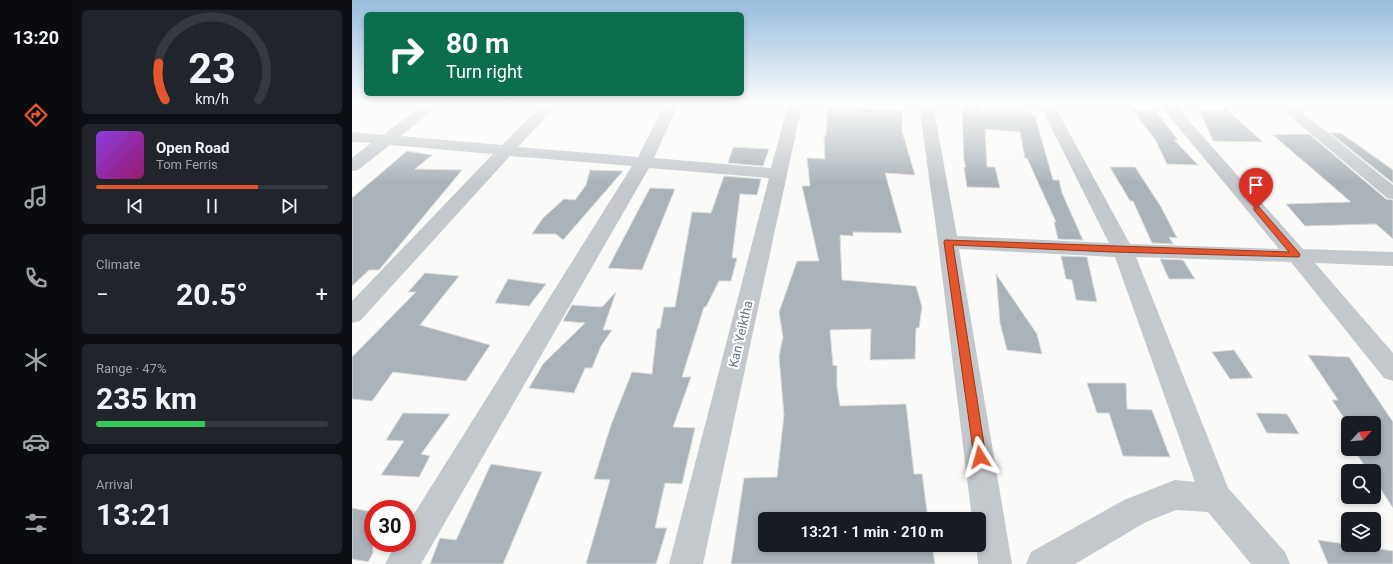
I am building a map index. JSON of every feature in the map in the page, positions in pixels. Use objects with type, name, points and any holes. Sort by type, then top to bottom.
[{"type":"street","points":[[352,166],[398,131]]},
{"type":"street","points":[[352,315],[524,131]]},
{"type":"street","points":[[402,564],[643,163],[658,131]]},
{"type":"street","name":"Kan Yeiktha","points":[[686,564],[789,131]]},
{"type":"street","points":[[930,131],[995,564]]},
{"type":"street","points":[[1061,131],[1123,250],[1216,498],[1273,564]]},
{"type":"street","points":[[1190,131],[1393,371]]},
{"type":"street","points":[[1316,131],[1393,194]]},
{"type":"street","points":[[352,137],[778,174]]},
{"type":"street","points":[[948,242],[1123,250],[1393,258]]},
{"type":"street","points":[[1043,564],[1135,511],[1175,495],[1216,498]]},
{"type":"building","points":[[826,131],[902,131],[915,175],[885,173],[902,233],[853,232],[853,236],[840,235],[842,280],[916,286],[922,307],[919,328],[916,328],[915,359],[870,360],[871,329],[830,330],[833,365],[837,366],[837,387],[840,406],[906,404],[914,474],[922,474],[927,512],[758,512],[758,552],[933,552],[935,564],[731,564],[744,478],[777,477],[784,415],[779,356],[783,337],[779,312],[797,261],[819,261],[802,186],[810,186],[807,158],[825,159],[824,136],[826,136]]},
{"type":"building","points":[[963,131],[985,131],[987,167],[995,167],[1000,188],[967,187],[964,167],[966,167],[964,161]]},
{"type":"building","points":[[1012,131],[1039,131],[1053,180],[1059,180],[1062,193],[1083,240],[1058,239],[1054,222],[1056,222],[1027,158],[1025,158],[1020,132]]},
{"type":"building","points":[[1149,131],[1171,131],[1178,140],[1174,140],[1198,165],[1167,164],[1155,139]]},
{"type":"building","points":[[1209,131],[1251,131],[1263,142],[1213,141]]},
{"type":"building","points":[[1330,133],[1341,133],[1393,170],[1393,183]]},
{"type":"building","points":[[1309,134],[1386,199],[1393,200],[1393,239],[1376,224],[1305,226],[1286,204],[1351,202],[1273,135]]},
{"type":"building","points":[[733,147],[769,149],[763,166],[728,163]]},
{"type":"building","points":[[407,151],[432,155],[415,169],[462,170],[379,270],[369,270],[352,286],[352,198]]},
{"type":"building","points":[[1110,167],[1135,167],[1161,207],[1177,238],[1169,237],[1173,244],[1152,243],[1133,201],[1130,201]]},
{"type":"building","points":[[590,170],[623,171],[563,240],[556,234],[532,234],[543,218],[564,199],[575,200],[586,185]]},
{"type":"building","points":[[724,176],[761,179],[757,195],[740,194],[732,258],[737,258],[731,281],[719,281],[706,307],[704,307],[682,377],[691,377],[673,427],[695,428],[682,484],[665,483],[655,528],[667,528],[656,564],[586,564],[610,480],[594,479],[611,425],[632,372],[652,374],[657,329],[660,328],[664,307],[675,307],[692,212],[711,213]]},
{"type":"building","points":[[650,188],[675,189],[642,270],[608,268]]},
{"type":"building","points":[[1061,256],[1087,257],[1097,302],[1076,300],[1072,280],[1066,279]]},
{"type":"building","points":[[1160,259],[1183,260],[1195,279],[1169,279]]},
{"type":"building","points":[[425,273],[459,276],[420,325],[490,345],[466,381],[393,372],[372,401],[352,399],[352,357],[416,292],[408,292]]},
{"type":"building","points":[[996,274],[1037,334],[1042,354],[1007,350],[1000,323]]},
{"type":"building","points":[[508,279],[546,284],[529,306],[495,303]]},
{"type":"building","points":[[616,292],[603,330],[612,330],[601,346],[592,368],[585,368],[574,393],[529,388],[543,364],[585,323],[563,321],[572,305],[602,307]]},
{"type":"building","points":[[1234,350],[1253,378],[1230,379],[1212,352]]},
{"type":"building","points":[[1308,355],[1349,357],[1393,422],[1393,508],[1381,490],[1381,464],[1363,464],[1358,456],[1381,456],[1381,416],[1343,416],[1332,400],[1338,400]]},
{"type":"building","points":[[1087,383],[1126,383],[1127,409],[1152,410],[1170,457],[1123,456],[1109,413],[1097,413]]},
{"type":"building","points":[[403,413],[450,414],[421,454],[430,456],[419,477],[381,475],[404,441],[386,440]]},
{"type":"building","points":[[1256,413],[1287,414],[1299,434],[1267,433]]},
{"type":"building","points":[[491,464],[542,472],[503,564],[430,564],[440,538],[456,540]]},
{"type":"building","points":[[352,508],[364,510],[364,552],[373,553],[368,562],[352,559]]},
{"type":"building","points":[[1318,540],[1341,543],[1341,552],[1381,552],[1381,549],[1393,551],[1393,564],[1328,564]]},
{"type":"route","points":[[980,457],[948,242],[1112,250],[1296,255],[1256,209]]}]
